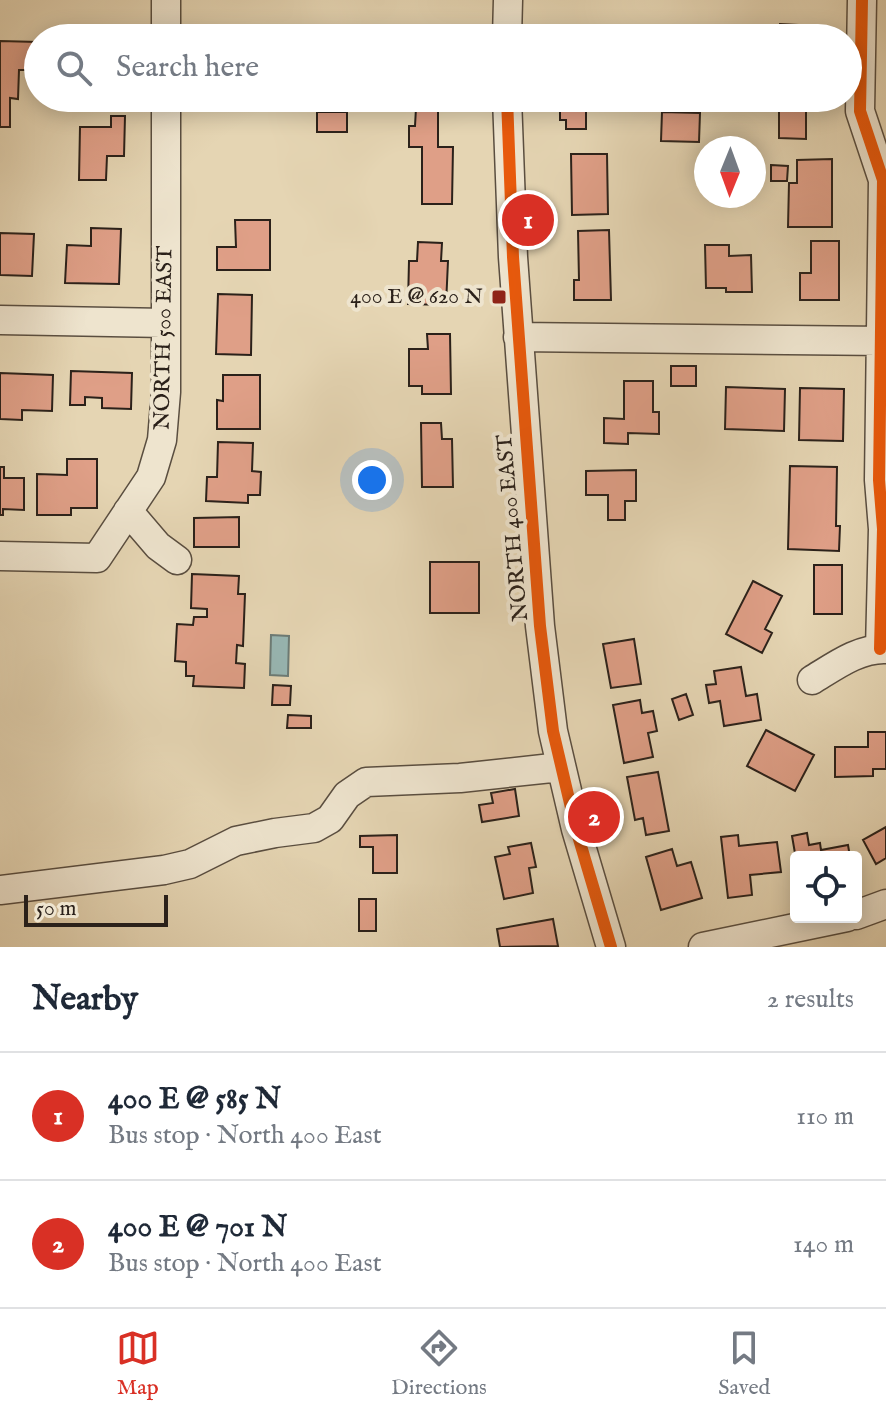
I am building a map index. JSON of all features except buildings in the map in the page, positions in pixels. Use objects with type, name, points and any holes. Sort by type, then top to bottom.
[{"type":"street","points":[[166,0],[166,24]]},
{"type":"street","points":[[507,24],[508,0]]},
{"type":"street","points":[[862,0],[862,24]]},
{"type":"street","name":"NORTH 500 EAST","points":[[0,556],[97,558],[151,477],[162,440],[166,392],[166,112]]},
{"type":"street","name":"NORTH 400 EAST","points":[[507,112],[518,337],[540,626],[553,731],[576,829],[611,947]]},
{"type":"street","points":[[812,680],[849,657],[883,649],[883,529],[879,480],[884,341],[883,180],[860,112]]},
{"type":"street","points":[[0,320],[166,323]]},
{"type":"street","points":[[518,337],[884,341]]},
{"type":"street","points":[[128,511],[158,546],[177,560]]},
{"type":"street","points":[[0,890],[164,870],[190,864],[236,841],[314,828],[330,819],[347,795],[366,782],[460,778],[561,767]]},
{"type":"street","points":[[862,913],[886,904]]},
{"type":"street","points":[[703,947],[818,923]]},
{"type":"water","points":[[271,635],[289,636],[288,676],[270,675]]},
{"type":"cycle path","points":[[862,0],[862,24]]},
{"type":"cycle path","points":[[508,112],[513,257],[540,626],[553,731],[576,829],[611,947]]},
{"type":"cycle path","points":[[860,112],[883,180],[880,649]]},
{"type":"place","name":"400 E @ 585 N","points":[[528,220]]},
{"type":"place","name":"400 E @ 620 N","points":[[499,297]]},
{"type":"place","name":"400 E @ 701 N","points":[[594,817]]}]
